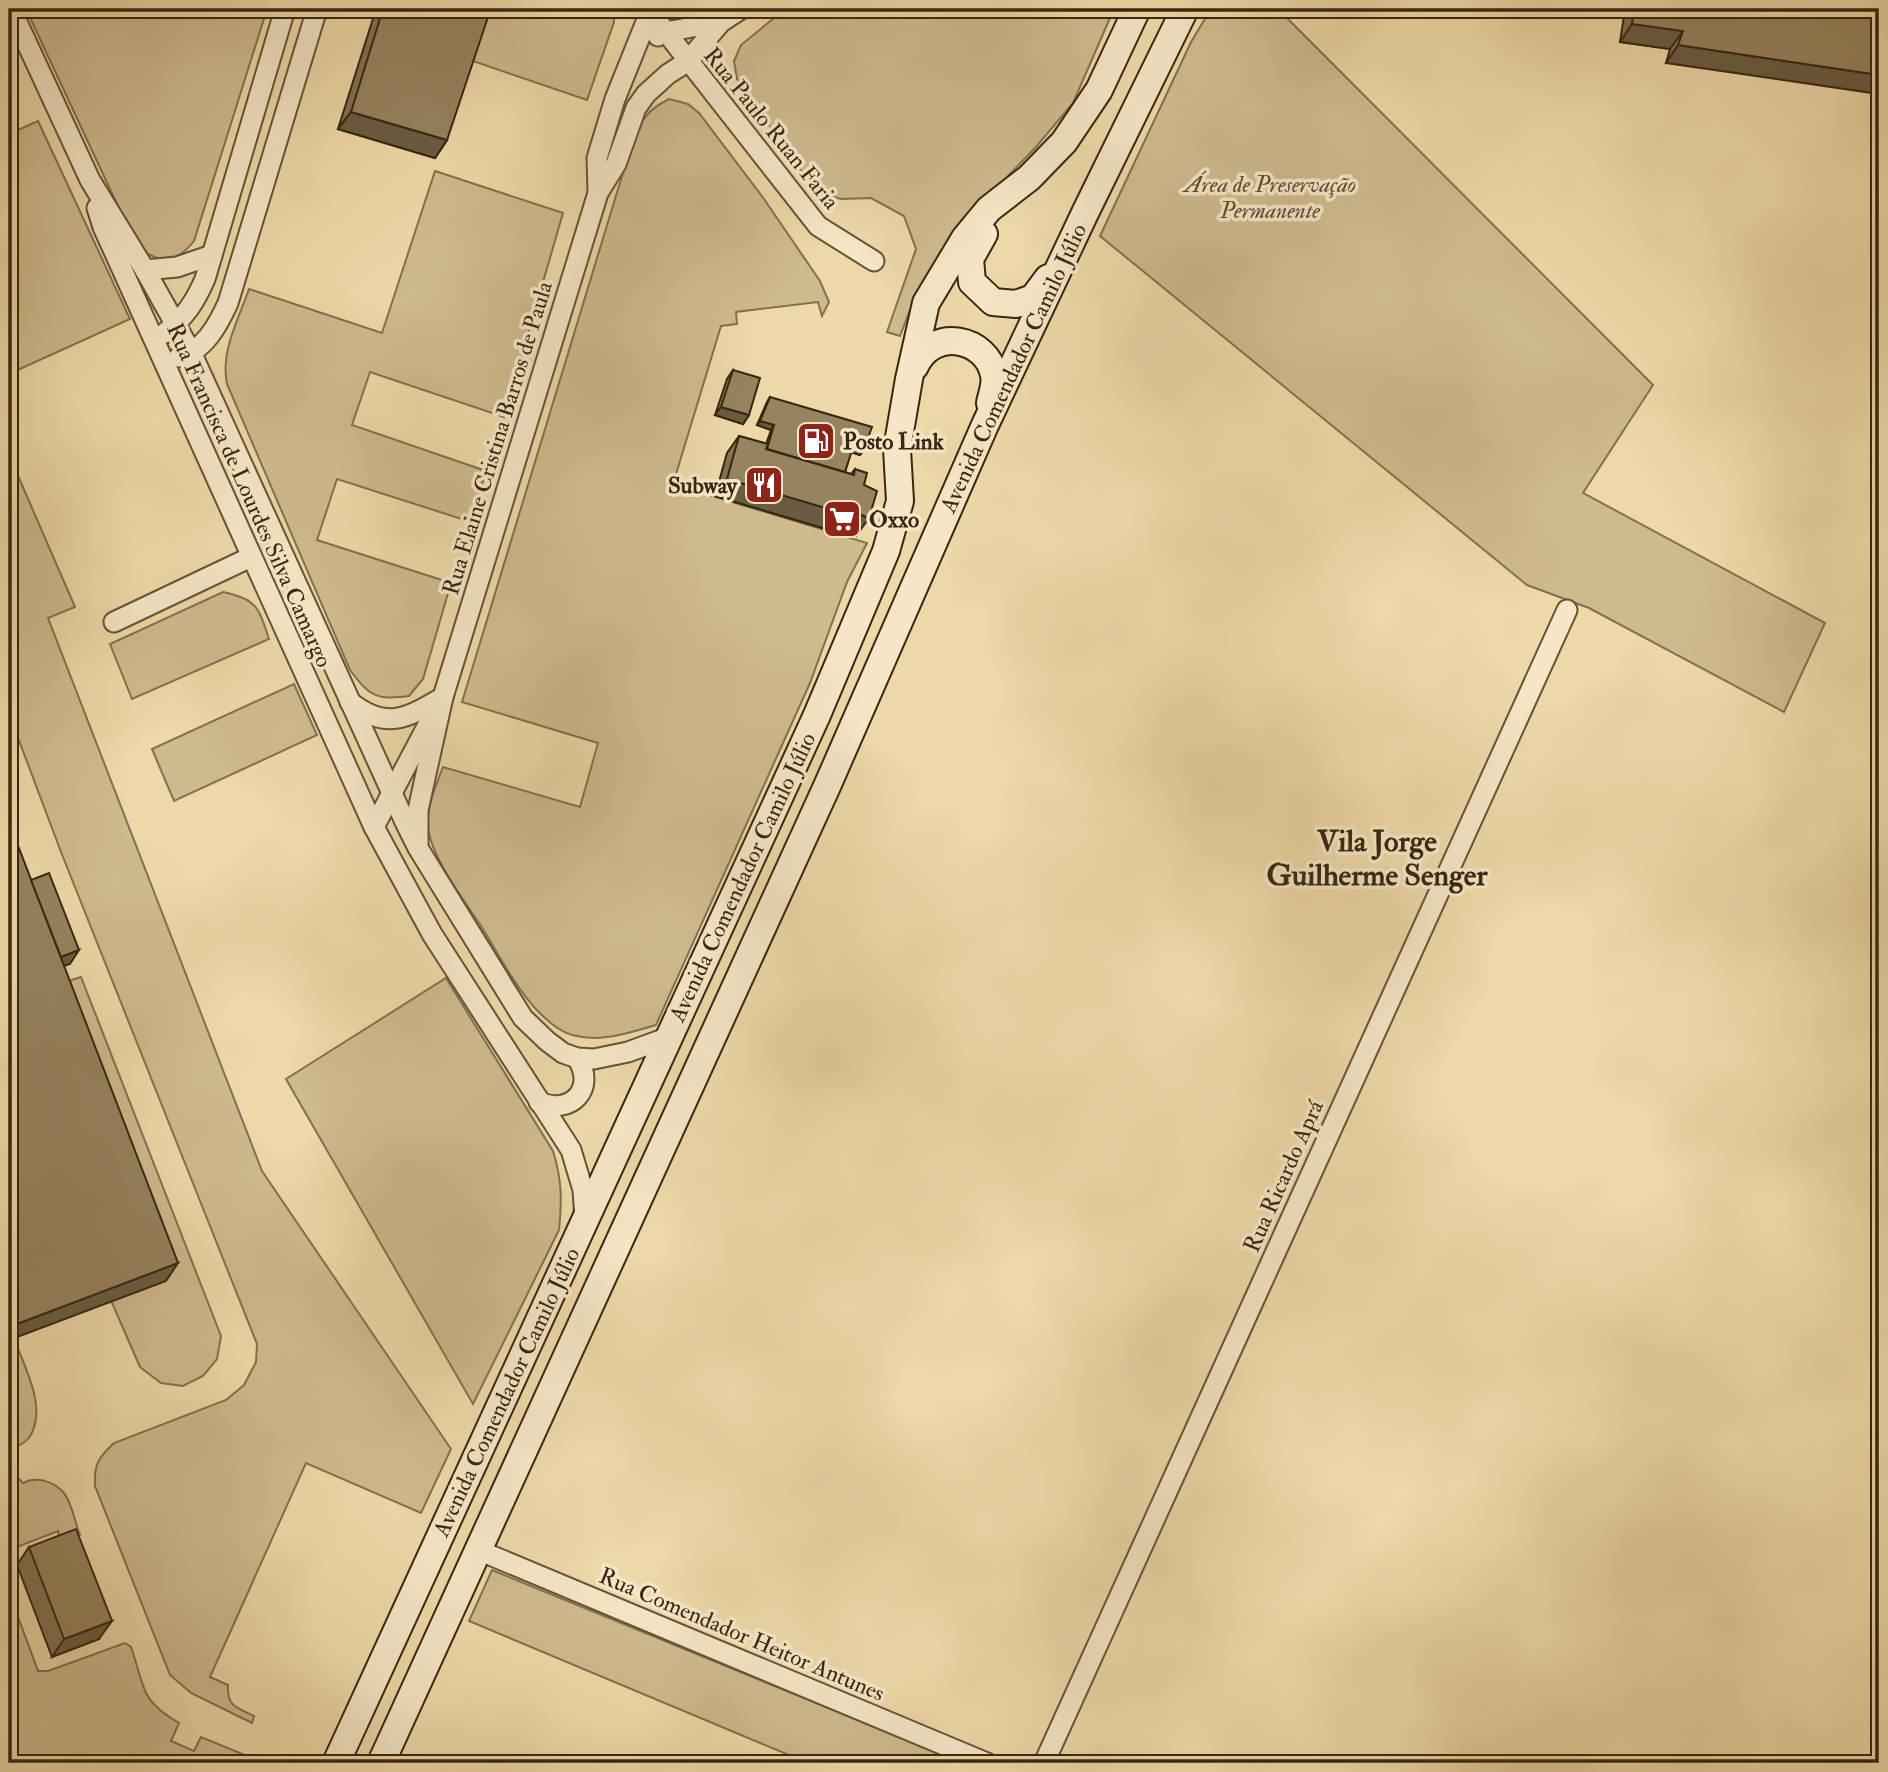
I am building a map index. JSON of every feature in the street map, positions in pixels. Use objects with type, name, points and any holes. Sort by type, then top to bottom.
[{"type":"main road","name":"Avenida Comendador Camilo Júlio","points":[[336,1763],[817,715],[886,551],[900,502],[897,449],[926,303],[965,237],[989,209],[1028,178],[1064,142],[1099,90],[1137,9]]},
{"type":"main road","name":"Avenida Comendador Camilo Júlio","points":[[381,1763],[828,784],[985,425],[1185,9]]},
{"type":"main road","points":[[1028,178],[1017,196],[986,231],[970,259],[972,282],[993,302],[1016,304],[1034,298],[1065,256]]},
{"type":"main road","points":[[909,379],[920,353],[935,342],[948,340],[971,345],[989,360],[995,377],[985,425]]},
{"type":"street","name":"Rua Francisca de Lourdes Silva Camargo","points":[[11,9],[90,180],[191,352],[348,701],[418,848],[523,1018],[563,1053],[577,1058]]},
{"type":"street","points":[[285,9],[209,264],[192,307],[156,347],[179,357],[191,352],[220,322],[237,280],[317,9]]},
{"type":"street","points":[[631,55],[665,32],[722,22],[741,9]]},
{"type":"street","name":"Rua Elaine Cristina Barros de Paula","points":[[598,193],[597,158],[649,10]]},
{"type":"street","name":"Rua Paulo Ruan Faria","points":[[649,10],[687,62],[818,226],[874,261]]},
{"type":"street","name":"Rua Elaine Cristina Barros de Paula","points":[[418,848],[421,798],[443,697],[598,193],[616,164],[636,108],[646,94],[668,74],[687,62],[722,22]]},
{"type":"street","name":"Rua Francisca de Lourdes Silva Camargo","points":[[90,180],[103,227],[375,829],[432,934],[571,1150],[578,1166],[583,1190],[585,1220]]},
{"type":"street","points":[[145,270],[209,264]]},
{"type":"street","points":[[209,264],[209,282],[219,290],[232,288],[237,280]]},
{"type":"street","points":[[114,622],[251,557]]},
{"type":"street","name":"Rua Ricardo Aprá","points":[[1044,1763],[1567,610]]},
{"type":"street","points":[[348,701],[369,716],[388,720],[402,719],[443,697]]},
{"type":"street","name":"Rua Elaine Cristina Barros de Paula","points":[[392,794],[443,697]]},
{"type":"street","points":[[392,794],[375,829],[384,836],[391,837],[406,824]]},
{"type":"street","name":"Rua Elaine Cristina Barros de Paula","points":[[406,824],[421,798]]},
{"type":"street","points":[[539,1102],[551,1107],[569,1103],[577,1098],[584,1088],[585,1074],[577,1058],[594,1059],[620,1054],[669,1037]]},
{"type":"street","name":"Rua Comendador Heitor Antunes","points":[[478,1550],[987,1763]]},
{"type":"green space","points":[[26,9],[267,9],[194,241],[174,258],[153,257],[137,247]]},
{"type":"green space","points":[[486,9],[614,9],[614,22],[587,100],[467,59]]},
{"type":"green space","points":[[785,9],[1114,9],[1073,103],[1036,147],[974,211],[915,297],[900,336],[887,332],[916,249],[904,216],[871,198],[841,199],[821,193],[801,171],[737,79],[734,61],[741,45]]},
{"type":"green space","name":"Área de Preservação Permanente","points":[[1211,9],[1278,9],[1653,385],[1583,493],[1825,623],[1784,712],[1589,608],[1527,585],[1100,236],[1191,42]]},
{"type":"green space","points":[[669,99],[688,104],[699,113],[764,199],[820,281],[829,302],[822,316],[818,302],[736,312],[737,324],[721,326],[673,484],[867,543],[847,582],[810,683],[656,1025],[615,1036],[594,1038],[572,1035],[552,1024],[519,988],[442,866],[431,840],[428,820],[432,797],[443,767],[580,807],[598,743],[462,702],[629,153],[647,115]]},
{"type":"green space","points":[[38,121],[130,319],[9,374],[9,134]]},
{"type":"green space","points":[[435,171],[563,213],[504,417],[370,372],[352,425],[486,471],[471,522],[337,479],[317,540],[451,583],[423,679],[409,696],[381,697],[363,686],[350,670],[227,384],[226,360],[249,289],[382,333]]},
{"type":"green space","points":[[9,455],[75,607],[48,618],[262,1171],[451,1449],[421,1513],[306,1463],[210,1677],[228,1685],[231,1702],[254,1716],[252,1723],[191,1693],[170,1675],[95,1486],[98,1462],[114,1443],[226,1400],[244,1385],[256,1362],[257,1344],[61,852],[9,714]]},
{"type":"green space","points":[[223,592],[243,598],[255,607],[269,639],[132,699],[110,644]]},
{"type":"green space","points":[[294,684],[317,735],[174,801],[152,749]]},
{"type":"green space","points":[[81,977],[221,1336],[217,1359],[203,1376],[183,1386],[161,1383],[140,1367],[109,1296],[56,985]]},
{"type":"green space","points":[[446,978],[553,1151],[561,1190],[559,1230],[473,1404],[286,1079]]},
{"type":"green space","points":[[12,1334],[28,1373],[36,1401],[36,1415],[28,1439],[9,1450],[9,1335]]},
{"type":"green space","points":[[18,1478],[23,1483],[45,1481],[60,1489],[69,1502],[80,1535],[60,1542],[58,1531],[9,1550],[9,1482]]},
{"type":"green space","points":[[492,1570],[962,1763],[808,1763],[469,1621]]},
{"type":"green space","points":[[9,1592],[38,1671],[48,1671],[125,1643],[131,1647],[150,1699],[166,1715],[179,1723],[171,1741],[194,1751],[201,1737],[264,1763],[9,1763]]},
{"type":"building","points":[[383,9],[473,9],[489,14],[447,140],[351,112]]},
{"type":"building","points":[[1634,9],[1879,9],[1879,75],[1678,45],[1683,31],[1632,24]]},
{"type":"building","points":[[733,370],[760,378],[749,415],[721,407]]},
{"type":"building","name":"Posto Link","points":[[770,397],[872,427],[863,451],[853,447],[845,472],[767,449],[774,425],[760,421]]},
{"type":"building","points":[[739,436],[768,444],[766,449],[854,475],[855,469],[867,473],[864,485],[877,491],[869,518],[856,513],[856,517],[727,479]]},
{"type":"building","points":[[9,822],[178,1263],[9,1327]]},
{"type":"building","points":[[49,873],[79,950],[61,957],[31,880]]},
{"type":"building","points":[[76,1529],[112,1621],[64,1639],[29,1547]]},
{"type":"place","name":"Posto Link","points":[[816,441]]},
{"type":"place","name":"Subway","points":[[764,485]]},
{"type":"place","name":"Oxxo","points":[[842,519]]},
{"type":"district","name":"Vila Jorge Guilherme Senger","points":[[1377,858]]}]
